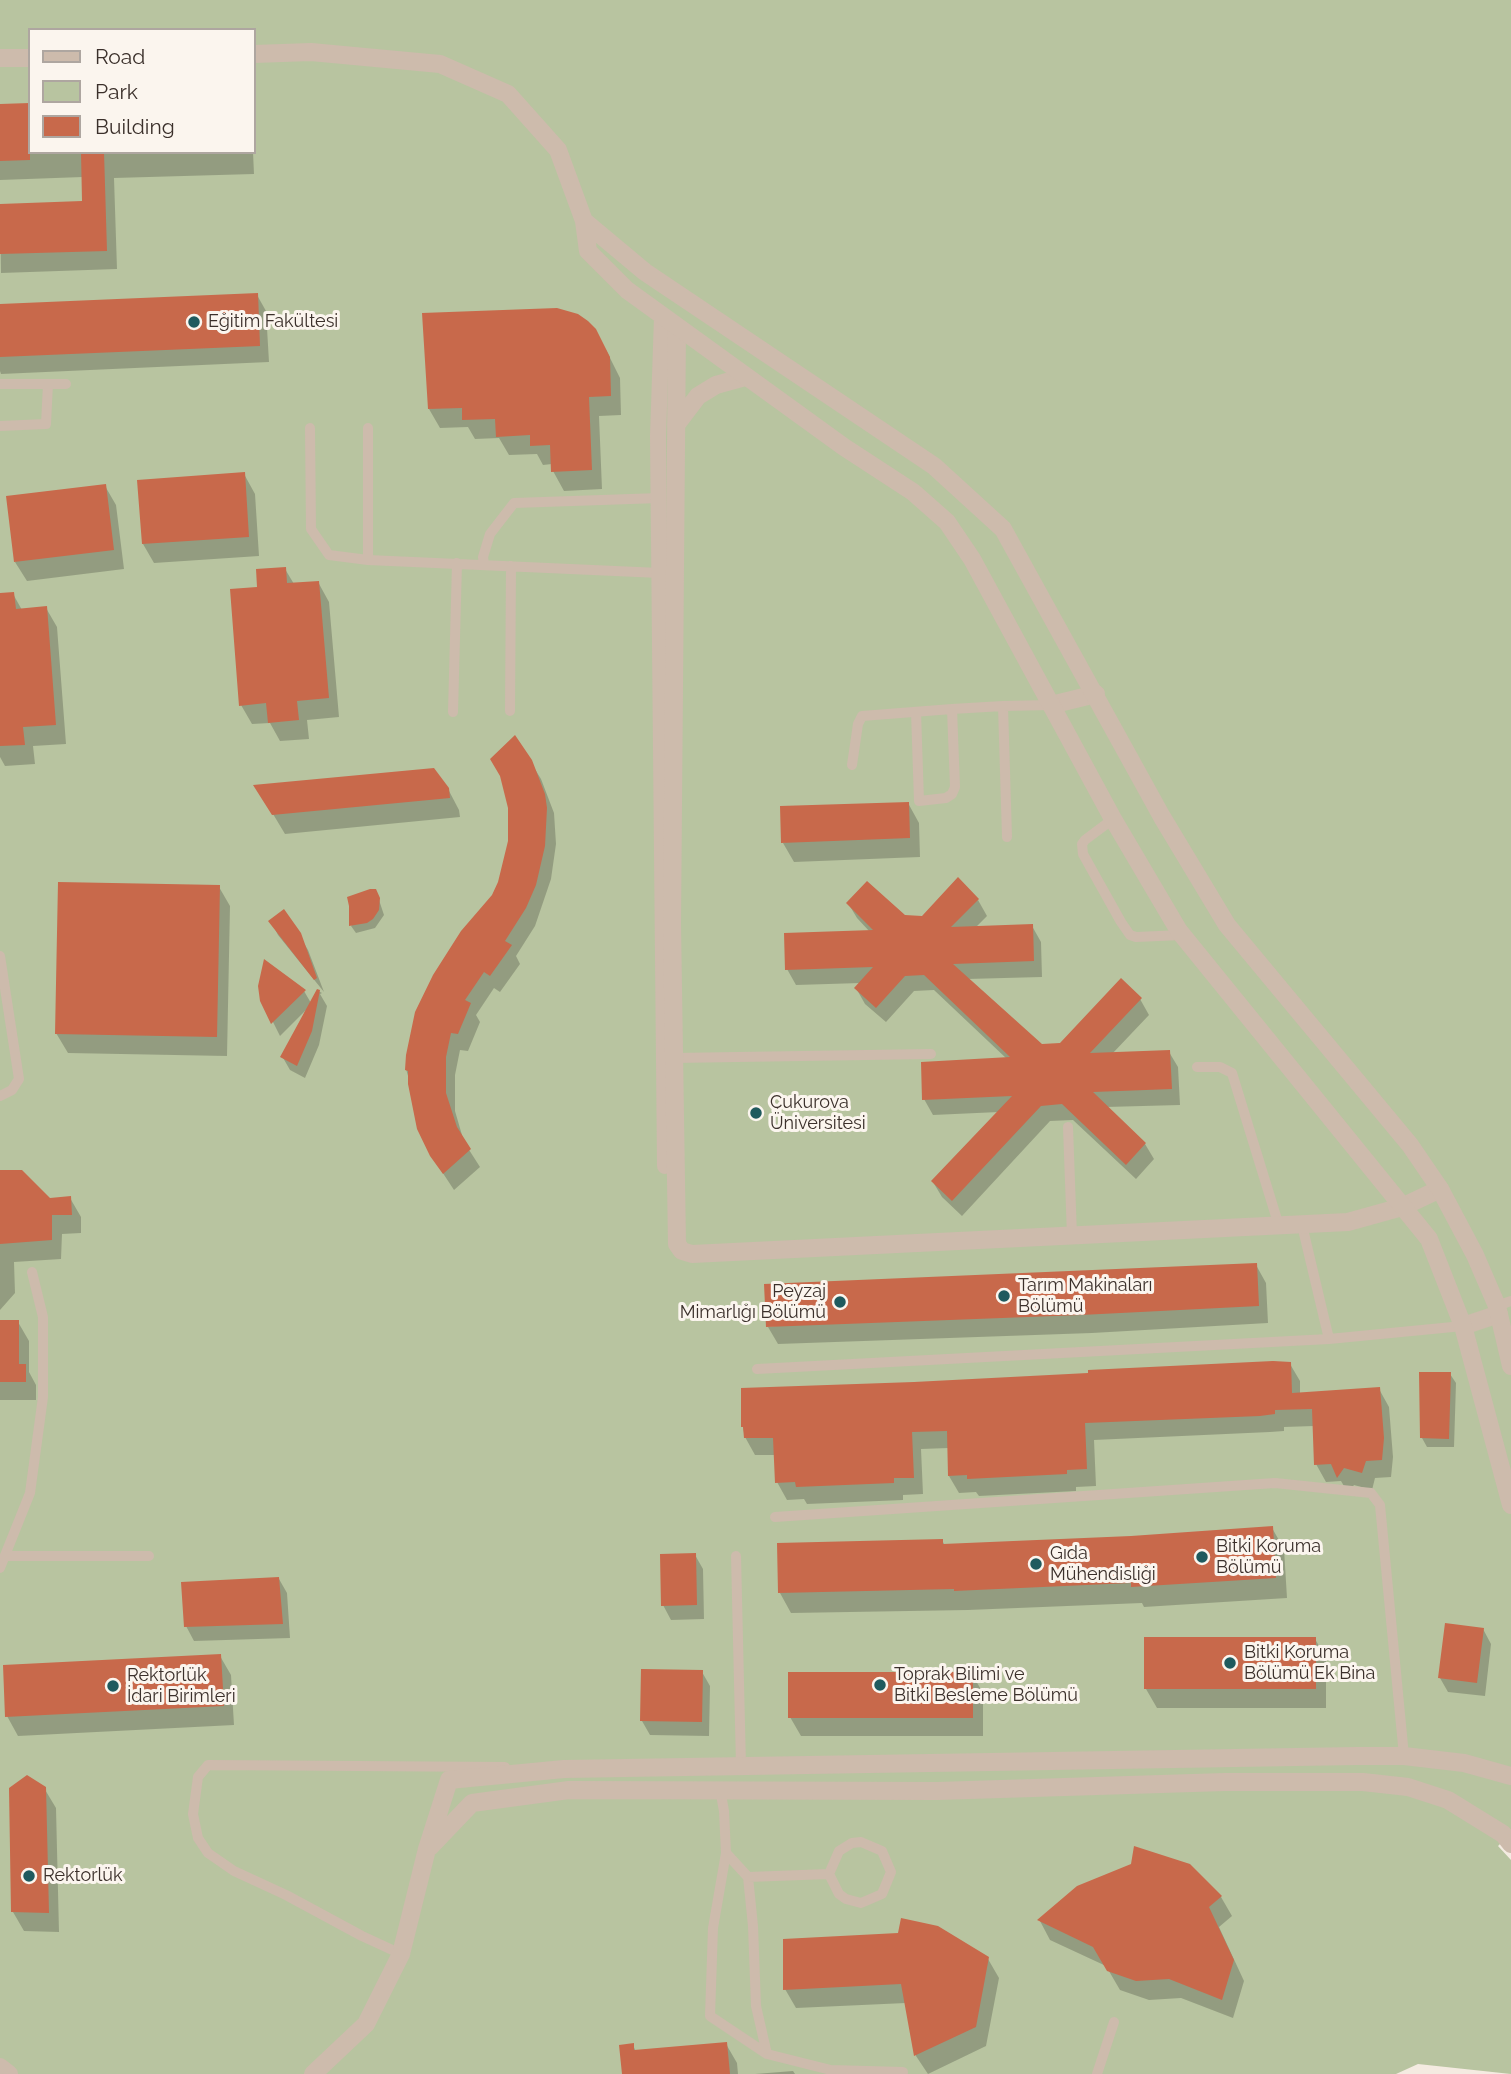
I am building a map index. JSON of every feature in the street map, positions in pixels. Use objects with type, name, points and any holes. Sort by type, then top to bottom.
[{"type":"street","points":[[256,54],[311,52],[440,64],[508,93],[558,150],[584,221],[589,251],[627,290],[844,447],[913,492],[947,522],[972,559],[1113,819],[1182,935],[1429,1238],[1463,1326],[1511,1505]]},
{"type":"street","points":[[0,58],[28,58]]},
{"type":"street","points":[[584,221],[645,272],[934,466],[1003,529],[1162,817],[1227,925],[1410,1145],[1440,1189],[1502,1307],[1511,1366]]},
{"type":"street","points":[[662,317],[658,436],[665,1166]]},
{"type":"street","points":[[677,328],[672,787],[673,1058],[677,1244],[682,1251],[692,1254],[1348,1222],[1402,1207],[1440,1189]]},
{"type":"street","points":[[676,425],[698,396],[716,385],[745,376]]},
{"type":"street","points":[[1051,705],[1096,694]]},
{"type":"street","points":[[1463,1326],[1502,1307]]},
{"type":"street","points":[[313,2074],[366,2024],[401,1954],[427,1849],[449,1780],[564,1769],[1404,1756],[1464,1763],[1511,1776]]},
{"type":"street","points":[[427,1849],[472,1803],[569,1790],[937,1791],[1225,1782],[1363,1782],[1408,1787],[1448,1800],[1503,1834],[1511,1843]]},
{"type":"street","points":[[0,2067],[9,2074]]},
{"type":"lane","points":[[0,384],[66,384]]},
{"type":"lane","points":[[0,426],[46,424],[48,384]]},
{"type":"lane","points":[[310,428],[312,529],[330,555],[368,560],[660,573]]},
{"type":"lane","points":[[368,428],[368,560]]},
{"type":"lane","points":[[484,564],[483,557],[489,534],[514,503],[660,498]]},
{"type":"lane","points":[[453,712],[457,563]]},
{"type":"lane","points":[[510,711],[511,566]]},
{"type":"lane","points":[[852,765],[858,724],[862,716],[1051,705]]},
{"type":"lane","points":[[1003,706],[1007,837]]},
{"type":"lane","points":[[916,712],[919,801],[946,799],[955,787],[952,709]]},
{"type":"lane","points":[[1113,819],[1085,840],[1083,854],[1121,922],[1130,935],[1136,937],[1182,935]]},
{"type":"lane","points":[[0,956],[19,1079],[12,1090],[0,1096]]},
{"type":"lane","points":[[673,1058],[931,1054]]},
{"type":"lane","points":[[1197,1068],[1220,1068],[1232,1073],[1279,1226]]},
{"type":"lane","points":[[1068,1127],[1073,1236]]},
{"type":"lane","points":[[1301,1225],[1329,1339]]},
{"type":"lane","points":[[0,1568],[30,1493],[43,1397],[43,1317],[33,1272]]},
{"type":"lane","points":[[757,1369],[1329,1339],[1463,1326]]},
{"type":"lane","points":[[775,1517],[1275,1483],[1371,1493],[1380,1505],[1404,1756]]},
{"type":"lane","points":[[5,1556],[149,1556]]},
{"type":"lane","points":[[736,1556],[741,1766]]},
{"type":"lane","points":[[401,1954],[234,1871],[208,1853],[198,1838],[192,1814],[198,1777],[208,1765],[564,1769]]},
{"type":"lane","points":[[720,1789],[726,1853],[713,1928],[710,2016],[766,2054],[831,2070],[903,2073]]},
{"type":"lane","points":[[861,1842],[882,1851],[891,1868],[882,1894],[861,1903],[839,1894],[829,1874],[839,1851],[852,1843],[861,1842]]},
{"type":"lane","points":[[726,1853],[748,1877],[756,2006],[766,2054]]},
{"type":"lane","points":[[748,1877],[829,1874]]},
{"type":"lane","points":[[1097,2074],[1114,2022]]},
{"type":"green space","name":"Çukurova Üniversitesi","points":[[0,0],[1511,0],[1511,1833],[1498,1846],[1511,1860],[1511,2074],[1418,2064],[1396,2074],[0,2074]]},
{"type":"building","points":[[28,103],[30,160],[0,161],[0,104]]},
{"type":"building","points":[[81,154],[104,154],[107,251],[0,254],[0,204],[82,201]]},
{"type":"building","points":[[258,293],[260,346],[0,357],[0,304]]},
{"type":"building","points":[[557,308],[578,314],[588,321],[596,329],[610,357],[611,396],[589,397],[592,470],[551,472],[550,445],[530,446],[530,435],[496,437],[495,419],[462,420],[462,408],[428,409],[422,313]]},
{"type":"building","points":[[245,472],[249,537],[142,544],[137,480]]},
{"type":"building","points":[[106,484],[114,550],[14,562],[6,496]]},
{"type":"building","points":[[286,567],[287,583],[319,581],[329,698],[297,701],[299,720],[268,723],[266,703],[239,706],[230,589],[257,587],[256,569]]},
{"type":"building","points":[[14,592],[16,609],[47,606],[56,725],[23,727],[25,745],[0,746],[0,593]]},
{"type":"building","points":[[515,735],[532,760],[545,794],[545,846],[536,885],[526,908],[505,941],[512,945],[490,976],[484,972],[465,1000],[471,1003],[458,1034],[451,1033],[446,1057],[446,1093],[457,1127],[471,1149],[443,1174],[430,1156],[417,1129],[408,1071],[405,1070],[406,1055],[415,1012],[433,975],[461,931],[492,895],[498,882],[508,841],[508,808],[500,776],[490,759]]},
{"type":"building","points":[[434,768],[449,788],[450,798],[272,815],[253,785]]},
{"type":"building","points":[[909,802],[910,838],[781,843],[780,806]]},
{"type":"building","points":[[958,877],[979,899],[951,927],[1033,924],[1034,961],[953,964],[1042,1044],[1060,1043],[1121,978],[1142,998],[1090,1053],[1170,1050],[1172,1089],[1093,1092],[1146,1143],[1126,1165],[1062,1104],[1041,1106],[952,1201],[931,1181],[1012,1096],[922,1100],[921,1062],[1010,1057],[924,975],[905,976],[876,1008],[854,988],[873,967],[785,970],[784,933],[873,930],[846,903],[867,881],[905,915],[922,916]]},
{"type":"building","points":[[58,882],[220,885],[217,1037],[55,1034]]},
{"type":"building","points":[[376,889],[380,898],[379,910],[367,923],[349,926],[347,897]]},
{"type":"building","points":[[284,909],[301,933],[317,978],[314,980],[268,921]]},
{"type":"building","points":[[264,959],[306,990],[271,1024],[260,1001],[258,986]]},
{"type":"building","points":[[317,989],[320,990],[312,1031],[297,1066],[280,1057]]},
{"type":"building","points":[[0,1170],[22,1170],[50,1198],[71,1196],[72,1215],[52,1215],[52,1240],[0,1244]]},
{"type":"building","points":[[1257,1263],[1259,1306],[766,1327],[764,1284]]},
{"type":"building","points":[[0,1320],[19,1320],[19,1364],[26,1364],[26,1382],[0,1382]]},
{"type":"building","points":[[1291,1362],[1292,1393],[1380,1387],[1384,1438],[1382,1460],[1366,1461],[1362,1473],[1344,1468],[1337,1478],[1331,1464],[1314,1465],[1312,1409],[1275,1410],[1275,1414],[1260,1416],[1085,1423],[1087,1469],[1067,1470],[1067,1474],[967,1479],[967,1475],[948,1476],[947,1431],[912,1432],[914,1478],[894,1478],[894,1483],[796,1487],[795,1482],[775,1483],[773,1438],[744,1438],[741,1427],[741,1388],[914,1382]]},
{"type":"building","points":[[1419,1372],[1451,1372],[1449,1439],[1420,1438]]},
{"type":"building","points":[[1273,1526],[1276,1578],[1131,1587],[1131,1583],[954,1591],[778,1593],[777,1543],[943,1539],[943,1544],[1131,1536]]},
{"type":"building","points":[[696,1553],[697,1605],[661,1606],[660,1554]]},
{"type":"building","points":[[279,1577],[283,1624],[184,1627],[181,1582]]},
{"type":"building","points":[[1445,1623],[1484,1628],[1477,1683],[1438,1678]]},
{"type":"building","name":"Bitki Koruma Bölümü Ek Bina","points":[[1144,1637],[1316,1637],[1316,1689],[1144,1689]]},
{"type":"building","name":"Rektorlük İdari Birimleri","points":[[221,1654],[224,1706],[5,1717],[3,1665]]},
{"type":"building","points":[[641,1669],[703,1670],[702,1722],[640,1721]]},
{"type":"building","name":"Toprak Bilimi ve Bitki Besleme Bölümü","points":[[788,1672],[973,1672],[973,1718],[788,1718]]},
{"type":"building","name":"Rektorlük","points":[[27,1775],[46,1787],[49,1913],[11,1912],[9,1788]]},
{"type":"building","points":[[1134,1846],[1190,1864],[1222,1896],[1209,1907],[1234,1960],[1222,2000],[1169,1979],[1136,1981],[1107,1971],[1093,1947],[1037,1920],[1077,1886],[1131,1864]]},
{"type":"building","points":[[901,1918],[938,1926],[989,1957],[976,2027],[914,2056],[901,1984],[783,1990],[783,1939],[898,1933]]},
{"type":"building","points":[[727,2042],[730,2074],[622,2074],[619,2045],[634,2043],[634,2050]]},
{"type":"place","name":"Eğitim Fakültesi","points":[[194,322]]},
{"type":"place","name":"Çukurova Üniversitesi","points":[[756,1113]]},
{"type":"place","name":"Tarım Makinaları Bölümü","points":[[1004,1296]]},
{"type":"place","name":"Peyzaj Mimarlığı Bölümü","points":[[840,1302]]},
{"type":"place","name":"Bitki Koruma Bölümü","points":[[1202,1557]]},
{"type":"place","name":"Gıda Mühendisliği","points":[[1036,1564]]},
{"type":"place","name":"Bitki Koruma Bölümü Ek Bina","points":[[1230,1663]]},
{"type":"place","name":"Toprak Bilimi ve Bitki Besleme Bölümü","points":[[880,1685]]},
{"type":"place","name":"Rektorlük İdari Birimleri","points":[[113,1686]]},
{"type":"place","name":"Rektorlük","points":[[29,1876]]}]
